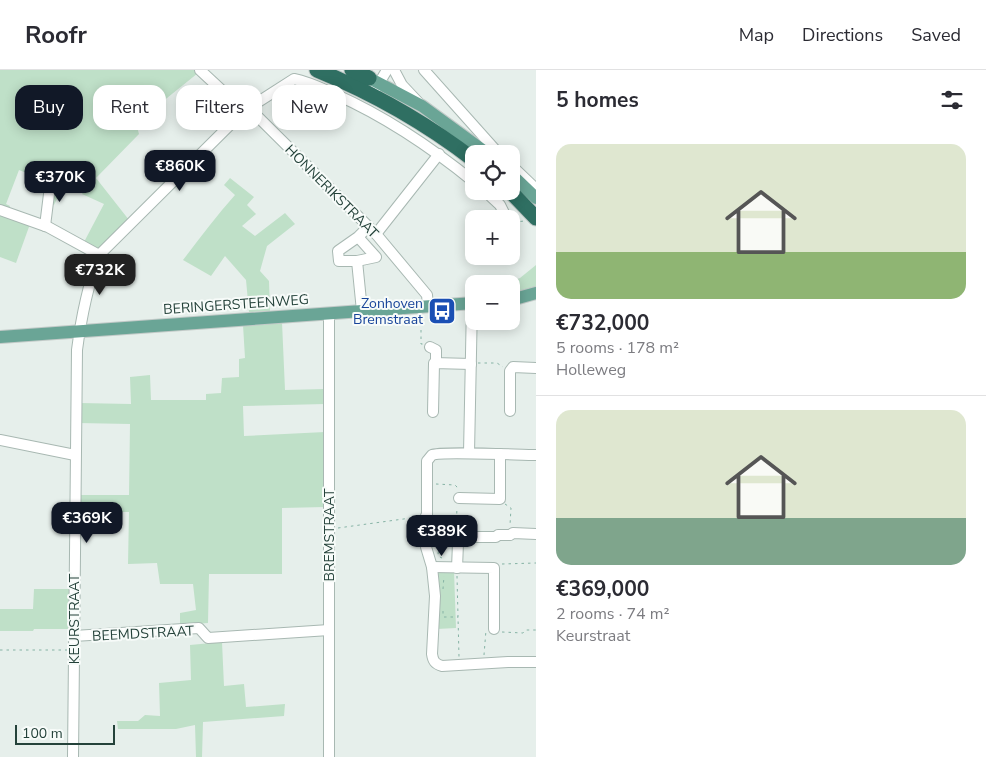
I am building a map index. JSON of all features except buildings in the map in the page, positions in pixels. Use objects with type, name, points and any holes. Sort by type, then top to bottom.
[{"type":"highway","points":[[318,70],[371,83]]},
{"type":"highway","points":[[352,70],[465,153]]},
{"type":"highway","points":[[518,200],[534,219]]},
{"type":"main road","points":[[371,83],[422,106],[476,145]]},
{"type":"main road","points":[[520,183],[536,198]]},
{"type":"main road","points":[[520,297],[536,293]]},
{"type":"main road","points":[[520,301],[536,299]]},
{"type":"main road","name":"BERINGERSTEENWEG","points":[[0,337],[465,304]]},
{"type":"street","name":"HONNERIKSTRAAT","points":[[200,70],[218,85]]},
{"type":"street","points":[[371,83],[387,70]]},
{"type":"street","points":[[394,70],[402,85],[422,106]]},
{"type":"street","points":[[424,70],[491,145]]},
{"type":"street","points":[[262,100],[294,79],[306,82],[354,103],[378,116],[439,154],[465,175]]},
{"type":"street","name":"HONNERIKSTRAAT","points":[[262,124],[372,230],[427,295],[425,306]]},
{"type":"street","points":[[0,210],[45,226],[99,255],[227,130]]},
{"type":"street","points":[[358,237],[376,257],[357,261],[339,261],[338,251],[358,237],[372,230],[439,154]]},
{"type":"street","points":[[520,174],[536,189]]},
{"type":"street","points":[[45,226],[51,178]]},
{"type":"street","points":[[495,200],[502,210]]},
{"type":"street","name":"KEURSTRAAT","points":[[72,757],[77,350],[79,330],[99,255]]},
{"type":"street","points":[[357,261],[362,311]]},
{"type":"street","name":"BREMSTRAAT","points":[[329,313],[329,757]]},
{"type":"street","points":[[469,454],[472,330]]},
{"type":"street","points":[[430,347],[436,350],[433,412]]},
{"type":"street","points":[[436,363],[471,363]]},
{"type":"street","points":[[510,411],[511,370],[513,368],[536,368]]},
{"type":"street","points":[[0,440],[75,456]]},
{"type":"street","points":[[536,455],[437,454],[432,456],[427,461],[426,516],[426,547],[432,567],[435,596],[433,661],[442,666],[536,662]]},
{"type":"street","points":[[458,499],[500,499],[500,454]]},
{"type":"street","points":[[455,565],[457,542],[466,537],[510,535],[513,533],[536,534]]},
{"type":"street","points":[[432,567],[455,565],[494,568],[494,629]]},
{"type":"street","name":"BEEMDSTRAAT","points":[[74,636],[199,628],[208,638],[225,638],[329,630]]},
{"type":"path","points":[[520,222],[534,219]]},
{"type":"path","points":[[425,306],[421,344],[429,344],[430,347]]},
{"type":"path","points":[[471,363],[497,363],[511,370]]},
{"type":"path","points":[[427,484],[455,485],[457,487],[457,542],[439,540]]},
{"type":"path","points":[[500,499],[511,508],[510,535]]},
{"type":"path","points":[[330,529],[426,516]]},
{"type":"path","points":[[426,528],[439,538],[438,556],[455,565]]},
{"type":"path","points":[[494,568],[496,564],[536,564]]},
{"type":"path","points":[[443,588],[443,578],[455,565]]},
{"type":"path","points":[[455,565],[459,665]]},
{"type":"path","points":[[443,607],[443,617],[458,617]]},
{"type":"path","points":[[484,663],[485,630],[494,629],[500,632],[523,633],[526,630],[536,630]]},
{"type":"path","points":[[0,650],[74,650]]},
{"type":"green space","points":[[0,70],[196,70],[198,73],[183,85],[176,85],[176,91],[166,99],[166,85],[93,85],[93,130],[138,130],[139,134],[96,178],[129,220],[98,249],[83,244],[104,204],[82,194],[90,179],[71,169],[54,205],[47,202],[49,191],[37,189],[37,177],[19,170],[6,204],[10,206],[8,211],[0,208]]},
{"type":"green space","points":[[230,178],[254,197],[247,205],[256,214],[242,226],[255,236],[285,213],[295,224],[267,246],[260,271],[269,281],[270,311],[249,312],[246,280],[225,256],[211,276],[183,260],[235,195],[224,185]]},
{"type":"green space","points":[[0,215],[30,224],[16,263],[0,257]]},
{"type":"green space","points":[[536,265],[536,288],[520,292],[520,278]]},
{"type":"green space","points":[[282,322],[285,390],[325,389],[325,404],[243,406],[244,436],[325,432],[325,507],[282,508],[282,574],[209,574],[208,623],[180,625],[180,613],[196,610],[193,584],[160,584],[157,563],[128,564],[129,512],[78,512],[77,495],[129,495],[130,424],[78,423],[79,403],[131,404],[130,377],[150,375],[151,400],[206,400],[206,394],[221,393],[222,378],[239,377],[239,359],[245,358],[243,325]]},
{"type":"green space","points":[[436,571],[454,571],[456,628],[437,629]]},
{"type":"green space","points":[[34,589],[69,589],[68,629],[0,631],[0,609],[33,609]]},
{"type":"green space","points":[[222,642],[224,686],[244,684],[246,707],[285,704],[284,716],[203,722],[202,757],[196,757],[195,725],[176,729],[118,729],[117,721],[138,721],[145,715],[160,716],[159,683],[191,680],[190,645]]},
{"type":"place","name":"Zonhoven Bremstraat","points":[[442,311]]}]
